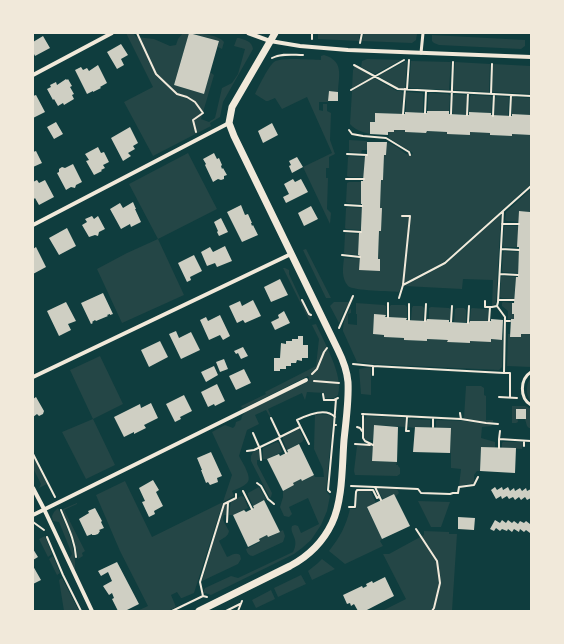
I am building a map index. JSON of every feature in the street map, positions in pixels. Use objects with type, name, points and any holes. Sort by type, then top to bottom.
[{"type":"street","points":[[33,75],[112,33]]},
{"type":"street","points":[[248,33],[270,41],[300,46],[354,50],[531,57]]},
{"type":"street","points":[[199,611],[298,562],[310,553],[324,537],[333,522],[340,494],[348,396],[348,382],[342,359],[229,123],[232,107],[275,33]]},
{"type":"street","points":[[33,225],[229,123]]},
{"type":"street","points":[[33,377],[291,254]]},
{"type":"street","points":[[33,515],[306,380]]},
{"type":"street","points":[[33,488],[92,611]]},
{"type":"lane","points":[[421,53],[423,33]]},
{"type":"lane","points":[[531,372],[525,377],[523,395],[526,401],[531,405]]},
{"type":"path","points":[[137,33],[156,74],[177,94],[187,97],[195,102],[203,113],[193,120],[197,140]]},
{"type":"path","points":[[268,61],[274,56],[312,55],[312,33]]},
{"type":"path","points":[[360,42],[362,33]]},
{"type":"path","points":[[351,90],[408,58],[403,114]]},
{"type":"path","points":[[450,114],[453,60]]},
{"type":"path","points":[[492,62],[493,116]]},
{"type":"path","points":[[354,65],[398,89],[531,96]]},
{"type":"path","points":[[425,113],[426,91]]},
{"type":"path","points":[[468,93],[468,114]]},
{"type":"path","points":[[510,116],[511,95]]},
{"type":"path","points":[[349,130],[352,134],[386,138],[409,152],[410,155]]},
{"type":"path","points":[[347,154],[367,155]]},
{"type":"path","points":[[346,179],[364,180]]},
{"type":"path","points":[[403,285],[445,263],[531,186]]},
{"type":"path","points":[[345,205],[362,206]]},
{"type":"path","points":[[496,306],[498,300],[500,274],[503,211]]},
{"type":"path","points":[[399,298],[403,285],[410,216],[402,216]]},
{"type":"path","points":[[502,224],[519,224]]},
{"type":"path","points":[[344,231],[361,232]]},
{"type":"path","points":[[501,249],[519,250]]},
{"type":"path","points":[[342,255],[360,257]]},
{"type":"path","points":[[500,274],[518,275]]},
{"type":"path","points":[[339,328],[353,296]]},
{"type":"path","points":[[498,300],[514,300]]},
{"type":"path","points":[[485,301],[485,307],[496,306]]},
{"type":"path","points":[[388,303],[388,317]]},
{"type":"path","points":[[409,304],[409,320]]},
{"type":"path","points":[[425,321],[426,304]]},
{"type":"path","points":[[452,306],[452,322]]},
{"type":"path","points":[[468,323],[469,306]]},
{"type":"path","points":[[496,306],[505,317],[504,373]]},
{"type":"path","points":[[489,321],[490,307]]},
{"type":"path","points":[[505,321],[510,321]]},
{"type":"path","points":[[306,380],[317,369],[328,346]]},
{"type":"path","points":[[351,361],[353,368]]},
{"type":"path","points":[[353,364],[510,373],[510,397]]},
{"type":"path","points":[[373,366],[373,375]]},
{"type":"path","points":[[306,380],[340,383]]},
{"type":"path","points":[[323,394],[324,400],[336,399]]},
{"type":"path","points":[[499,397],[524,398]]},
{"type":"path","points":[[309,444],[297,420],[315,412],[330,413],[335,418]]},
{"type":"path","points":[[460,413],[461,419]]},
{"type":"path","points":[[355,444],[373,445],[364,441],[363,438],[363,414],[461,419],[498,424]]},
{"type":"path","points":[[407,417],[406,431],[409,431]]},
{"type":"path","points":[[270,418],[286,453]]},
{"type":"path","points":[[433,418],[433,428]]},
{"type":"path","points":[[332,495],[328,490],[334,425]]},
{"type":"path","points":[[247,451],[252,451],[300,427]]},
{"type":"path","points":[[357,427],[360,428],[362,432]]},
{"type":"path","points":[[498,448],[500,431]]},
{"type":"path","points":[[253,433],[260,449],[261,460]]},
{"type":"path","points":[[352,439],[352,447]]},
{"type":"path","points":[[499,440],[531,441]]},
{"type":"path","points":[[524,440],[524,446]]},
{"type":"path","points":[[33,454],[71,534],[76,557]]},
{"type":"path","points":[[351,486],[418,489],[421,493],[450,494],[458,493],[459,487],[474,485],[478,477]]},
{"type":"path","points":[[257,483],[261,486],[268,499],[274,504]]},
{"type":"path","points":[[374,487],[381,500]]},
{"type":"path","points":[[349,507],[355,507],[357,490],[373,490],[377,498],[379,497]]},
{"type":"path","points":[[243,491],[252,509]]},
{"type":"path","points":[[203,596],[200,582],[224,504],[236,498],[236,494]]},
{"type":"path","points":[[227,522],[228,502]]},
{"type":"path","points":[[33,522],[44,529],[63,575],[81,611]]},
{"type":"path","points":[[416,529],[437,561],[440,583],[432,611]]},
{"type":"path","points":[[172,611],[203,596],[211,597]]},
{"type":"path","points":[[238,611],[242,603],[242,598]]},
{"type":"path","points":[[226,611],[242,603]]},
{"type":"shaded area","points":[[126,33],[133,33],[136,37],[154,39],[170,46],[176,45],[178,39],[183,33],[189,33],[174,85],[204,94],[210,72],[214,75],[201,119],[209,122],[215,118],[222,88],[232,83],[238,74],[245,49],[234,46],[237,38],[248,41],[253,49],[223,102],[220,117],[210,123],[211,126],[153,156],[124,102],[153,87]]},
{"type":"shaded area","points":[[191,33],[204,34],[218,38],[224,42],[222,49],[218,47],[219,41]]},
{"type":"shaded area","points":[[318,33],[360,33],[359,41],[318,39]]},
{"type":"shaded area","points":[[364,33],[417,34],[416,40],[412,43],[362,41]]},
{"type":"shaded area","points":[[432,35],[525,40],[525,46],[521,49],[439,45],[432,41]]},
{"type":"shaded area","points":[[324,55],[335,61],[339,69],[338,92],[329,91],[328,102],[319,102],[319,110],[323,111],[323,104],[327,104],[327,111],[331,113],[330,140],[335,154],[329,157],[329,168],[326,168],[326,178],[328,178],[327,209],[331,213],[330,224],[303,167],[332,153],[307,97],[282,109],[275,98],[266,101],[255,94],[266,72],[274,62],[289,59],[321,60],[321,56]]},
{"type":"shaded area","points":[[367,59],[401,60],[375,74],[361,67],[362,61]]},
{"type":"shaded area","points":[[406,61],[405,88],[398,88],[378,76]]},
{"type":"shaded area","points":[[411,61],[451,62],[449,90],[409,87]]},
{"type":"shaded area","points":[[455,62],[490,64],[489,92],[454,90]]},
{"type":"shaded area","points":[[493,64],[531,66],[531,94],[493,92]]},
{"type":"shaded area","points":[[355,66],[372,77],[352,88],[353,70]]},
{"type":"shaded area","points":[[374,78],[403,93],[402,114],[375,113],[375,122],[370,122],[370,134],[361,132],[350,124],[352,91]]},
{"type":"shaded area","points":[[406,93],[423,94],[423,113],[406,112]]},
{"type":"shaded area","points":[[430,93],[448,94],[450,96],[449,111],[428,111],[428,95]]},
{"type":"shaded area","points":[[455,94],[467,96],[466,114],[453,114],[453,96]]},
{"type":"shaded area","points":[[471,95],[491,96],[491,113],[469,112]]},
{"type":"shaded area","points":[[497,96],[509,98],[508,116],[494,116],[495,98]]},
{"type":"shaded area","points":[[512,98],[531,98],[531,115],[512,114]]},
{"type":"shaded area","points":[[394,130],[405,130],[405,132],[426,133],[427,131],[447,132],[447,134],[470,132],[490,133],[490,135],[531,135],[531,184],[444,262],[402,284],[399,292],[364,290],[348,286],[343,276],[344,258],[378,259],[381,180],[383,180],[384,155],[386,155],[387,142],[406,154],[411,155],[413,153],[389,138],[388,132],[394,132]]},
{"type":"shaded area","points":[[349,140],[367,141],[367,150],[362,150],[361,153],[350,152]]},
{"type":"shaded area","points":[[188,153],[217,209],[158,239],[129,184]]},
{"type":"shaded area","points":[[348,157],[365,157],[364,177],[347,176]]},
{"type":"shaded area","points":[[361,182],[361,204],[346,202],[347,183]]},
{"type":"shaded area","points":[[531,189],[531,216],[530,212],[520,211],[519,222],[505,220],[506,212]]},
{"type":"shaded area","points":[[346,208],[362,208],[361,230],[345,228]]},
{"type":"shaded area","points":[[501,214],[496,303],[492,306],[493,280],[463,279],[462,289],[404,286],[446,264]]},
{"type":"shaded area","points":[[505,226],[519,226],[517,247],[503,246]]},
{"type":"shaded area","points":[[346,233],[359,234],[358,255],[344,253]]},
{"type":"shaded area","points":[[158,239],[184,295],[122,323],[97,269]]},
{"type":"shaded area","points":[[306,249],[331,298],[326,298],[303,250]]},
{"type":"shaded area","points":[[504,251],[519,252],[518,273],[502,271]]},
{"type":"shaded area","points":[[283,268],[289,270],[289,274],[308,315],[312,318],[309,320]]},
{"type":"shaded area","points":[[501,277],[518,277],[516,278],[514,299],[500,297]]},
{"type":"shaded area","points":[[334,302],[350,302],[339,323],[330,306]]},
{"type":"shaded area","points":[[503,302],[512,303],[512,313],[514,314],[514,319],[508,319],[508,311],[502,306]]},
{"type":"shaded area","points":[[356,303],[386,306],[386,315],[374,315],[373,334],[384,335],[384,337],[426,341],[427,339],[448,340],[448,342],[469,343],[470,341],[491,341],[491,339],[503,340],[502,367],[499,370],[357,362],[343,331],[345,319],[351,308],[351,313],[348,314],[348,324],[357,325]]},
{"type":"shaded area","points":[[391,305],[405,305],[407,307],[407,320],[406,318],[389,317]]},
{"type":"shaded area","points":[[413,306],[422,306],[424,308],[423,321],[411,320]]},
{"type":"shaded area","points":[[429,308],[449,308],[450,320],[429,319]]},
{"type":"shaded area","points":[[464,308],[466,310],[466,322],[454,322],[455,309]]},
{"type":"shaded area","points":[[472,308],[487,309],[488,321],[470,321]]},
{"type":"shaded area","points":[[316,324],[336,369],[339,387],[338,395],[334,398],[325,398],[324,393],[307,392],[305,400],[302,393],[268,409],[271,416],[270,417],[266,410],[255,415],[259,424],[247,430],[239,456],[246,470],[249,481],[244,486],[232,491],[234,496],[223,502],[232,475],[212,432],[225,425],[233,428],[236,422],[241,420],[246,411],[309,380],[308,376],[248,406],[242,408],[241,406],[316,366],[319,339],[312,325]]},
{"type":"shaded area","points":[[508,334],[510,334],[510,337],[521,337],[521,334],[531,334],[531,367],[507,366]]},
{"type":"shaded area","points":[[100,356],[123,404],[93,419],[70,370]]},
{"type":"shaded area","points":[[371,367],[371,395],[361,394],[359,369]]},
{"type":"shaded area","points":[[531,377],[531,402],[527,389]]},
{"type":"shaded area","points":[[466,386],[481,386],[484,388],[484,395],[486,396],[486,420],[493,420],[493,422],[464,418]]},
{"type":"shaded area","points":[[512,406],[525,406],[531,409],[531,428],[527,426],[525,419],[526,409],[516,409],[518,422],[512,423]]},
{"type":"shaded area","points":[[315,414],[329,415],[333,418],[326,491],[330,496],[327,511],[321,525],[311,540],[294,554],[211,595],[205,593],[203,594],[205,588],[231,576],[238,578],[293,552],[295,540],[291,529],[292,526],[298,526],[301,533],[319,524],[308,498],[289,507],[292,514],[289,517],[284,516],[280,507],[283,491],[294,485],[293,483],[301,479],[303,481],[314,475],[315,477],[324,477],[323,469],[314,449]]},
{"type":"shaded area","points":[[367,416],[405,418],[405,427],[374,425],[373,440],[366,440],[364,438],[364,419]]},
{"type":"shaded area","points":[[93,419],[115,465],[86,479],[62,432]]},
{"type":"shaded area","points":[[410,419],[430,420],[430,428],[408,427]]},
{"type":"shaded area","points":[[437,420],[464,421],[492,426],[482,427],[481,438],[495,442],[495,448],[481,447],[480,471],[477,471],[474,475],[474,483],[459,486],[461,469],[451,468],[451,435],[436,428]]},
{"type":"shaded area","points":[[299,429],[304,439],[302,442],[287,450],[283,437]]},
{"type":"shaded area","points":[[277,442],[279,443],[282,452],[267,459],[263,459],[263,448]]},
{"type":"shaded area","points":[[503,442],[521,442],[523,443],[522,449],[502,448]]},
{"type":"shaded area","points":[[357,446],[373,446],[372,461],[397,462],[396,465],[400,468],[400,474],[397,476],[355,475],[354,471]]},
{"type":"shaded area","points":[[258,450],[260,460],[257,460],[257,464],[272,493],[270,498],[251,461],[253,452]]},
{"type":"shaded area","points":[[33,456],[47,484],[39,488],[41,484],[33,468]]},
{"type":"shaded area","points":[[125,481],[152,537],[223,502],[194,593],[182,598],[177,592],[171,595],[176,607],[168,611],[137,611],[148,606],[120,551],[96,495]]},
{"type":"shaded area","points":[[259,487],[266,499],[253,506],[248,493]]},
{"type":"shaded area","points":[[377,489],[397,489],[399,493],[395,497],[394,494],[383,499]]},
{"type":"shaded area","points":[[358,491],[371,491],[376,503],[367,508],[382,539],[380,541],[383,546],[345,564],[329,551],[347,521],[350,509],[356,509]]},
{"type":"shaded area","points":[[241,496],[244,497],[248,508],[233,515],[229,515],[231,501]]},
{"type":"shaded area","points":[[418,501],[450,502],[441,527],[431,527]]},
{"type":"shaded area","points":[[77,503],[64,510],[85,551],[82,553],[83,556],[78,559],[74,541],[63,511],[63,509]]},
{"type":"shaded area","points":[[226,504],[226,515],[224,515],[223,519],[229,531],[226,536],[219,541],[227,557],[237,554],[240,555],[241,559],[238,564],[202,581],[224,506]]},
{"type":"shaded area","points":[[58,508],[73,547],[75,572],[69,559],[72,554],[59,522],[53,521],[52,516]]},
{"type":"shaded area","points":[[283,530],[285,536],[283,542],[253,556],[248,553],[246,549],[260,542],[259,539],[267,535],[269,537]]},
{"type":"shaded area","points":[[424,531],[449,532],[449,534],[457,534],[452,611],[382,611],[406,599],[383,554],[389,554],[424,535]]},
{"type":"shaded area","points":[[45,536],[52,554],[48,557],[39,539]]},
{"type":"shaded area","points":[[53,556],[60,573],[57,575],[49,559]]},
{"type":"shaded area","points":[[322,559],[335,569],[312,580],[308,571]]},
{"type":"shaded area","points":[[301,575],[306,584],[278,597],[274,588]]},
{"type":"shaded area","points":[[62,578],[79,611],[64,611],[59,580]]},
{"type":"shaded area","points":[[271,590],[275,599],[256,608],[252,600]]},
{"type":"building","points":[[189,33],[219,41],[204,94],[174,85]]},
{"type":"building","points":[[43,36],[50,48],[35,56],[33,52],[33,42]]},
{"type":"building","points":[[121,44],[128,55],[121,59],[124,65],[117,69],[107,52]]},
{"type":"building","points":[[98,65],[107,83],[100,87],[101,88],[87,94],[75,70],[81,67],[83,70],[87,68],[89,71]]},
{"type":"building","points":[[68,79],[72,86],[70,87],[74,94],[72,95],[74,99],[64,105],[63,103],[58,106],[47,89],[51,87],[50,85],[56,82],[57,85]]},
{"type":"building","points":[[329,91],[338,92],[338,101],[328,101]]},
{"type":"building","points":[[36,95],[45,112],[33,118],[33,96]]},
{"type":"building","points":[[427,111],[449,111],[449,114],[469,115],[469,112],[491,113],[491,115],[531,115],[531,135],[490,135],[490,133],[470,132],[470,135],[427,131],[426,133],[405,132],[405,130],[394,130],[394,132],[388,132],[388,135],[370,134],[370,122],[375,122],[375,113],[405,114],[405,112],[427,113]]},
{"type":"building","points":[[56,122],[63,134],[54,139],[47,127]]},
{"type":"building","points":[[272,123],[278,135],[263,143],[258,131]]},
{"type":"building","points":[[130,127],[138,143],[133,146],[135,149],[128,153],[131,156],[123,161],[111,138]]},
{"type":"building","points":[[367,142],[387,142],[386,155],[384,155],[383,180],[381,180],[380,208],[382,208],[378,259],[380,259],[380,271],[359,270],[359,233],[361,233],[362,204],[361,181],[363,181],[365,156],[367,156]]},
{"type":"building","points":[[98,147],[101,153],[104,152],[109,162],[103,165],[105,168],[101,170],[102,171],[94,175],[86,161],[89,160],[85,154]]},
{"type":"building","points":[[36,151],[42,163],[33,167],[33,152]]},
{"type":"building","points":[[214,153],[217,159],[219,158],[222,169],[223,168],[227,175],[224,176],[224,179],[218,179],[213,182],[203,159]]},
{"type":"building","points":[[297,157],[303,167],[292,173],[289,166],[291,165],[289,161]]},
{"type":"building","points":[[73,164],[82,182],[76,185],[75,188],[71,187],[66,190],[57,173],[62,167],[65,168]]},
{"type":"building","points":[[293,179],[295,182],[301,179],[308,192],[286,203],[283,197],[289,194],[284,184]]},
{"type":"building","points":[[37,180],[39,183],[45,180],[54,197],[39,205],[35,198],[33,200],[33,182]]},
{"type":"building","points":[[133,202],[141,222],[131,227],[130,224],[121,229],[110,209],[120,203],[123,208]]},
{"type":"building","points":[[241,205],[245,215],[248,214],[252,226],[253,225],[258,235],[242,242],[227,212]]},
{"type":"building","points":[[311,206],[318,219],[304,226],[298,213]]},
{"type":"building","points":[[519,211],[530,212],[531,216],[531,334],[521,334],[521,337],[510,337],[511,319],[514,319],[514,314],[512,314],[512,303],[514,303],[516,277],[518,277],[519,247],[517,247]]},
{"type":"building","points":[[92,216],[94,219],[98,216],[105,229],[99,232],[98,236],[95,235],[89,237],[82,225],[87,222],[85,219]]},
{"type":"building","points":[[221,218],[228,232],[219,236],[214,222]]},
{"type":"building","points":[[67,228],[76,246],[59,255],[49,238]]},
{"type":"building","points":[[225,246],[232,261],[217,267],[215,263],[207,266],[201,252],[210,247],[213,252]]},
{"type":"building","points":[[36,247],[46,267],[33,274],[33,249]]},
{"type":"building","points":[[194,255],[202,271],[190,277],[191,280],[187,282],[178,263]]},
{"type":"building","points":[[280,279],[288,295],[271,302],[264,287]]},
{"type":"building","points":[[103,293],[113,314],[107,315],[108,316],[96,321],[95,320],[91,324],[81,303]]},
{"type":"building","points":[[253,300],[261,316],[245,323],[243,320],[237,323],[229,306],[240,301],[242,306]]},
{"type":"building","points":[[66,302],[76,321],[68,324],[71,330],[59,336],[47,311]]},
{"type":"building","points":[[284,311],[290,323],[275,330],[271,322],[279,318],[278,315]]},
{"type":"building","points":[[374,314],[386,315],[385,317],[407,318],[406,320],[449,320],[449,322],[468,323],[470,321],[491,321],[491,319],[503,320],[502,340],[491,339],[491,342],[470,341],[470,343],[427,339],[427,341],[404,340],[404,338],[384,337],[384,335],[373,334]]},
{"type":"building","points":[[220,315],[230,336],[223,340],[220,335],[209,340],[200,320],[206,317],[208,321]]},
{"type":"building","points":[[176,331],[179,338],[191,332],[200,350],[181,359],[169,334]]},
{"type":"building","points":[[298,336],[303,336],[303,345],[308,345],[308,358],[302,358],[302,361],[297,360],[296,363],[291,363],[291,366],[286,366],[286,369],[274,371],[274,358],[280,358],[281,343],[286,344],[286,341],[298,339]]},
{"type":"building","points":[[160,341],[168,357],[149,367],[141,350]]},
{"type":"building","points":[[243,347],[248,356],[241,359],[238,353],[236,354],[234,351]]},
{"type":"building","points":[[224,359],[228,369],[220,372],[216,362]]},
{"type":"building","points":[[214,366],[218,375],[206,382],[201,372]]},
{"type":"building","points":[[244,369],[251,383],[236,390],[229,376]]},
{"type":"building","points":[[217,384],[225,401],[215,406],[214,404],[208,407],[201,392]]},
{"type":"building","points":[[184,395],[192,411],[180,417],[181,419],[175,422],[166,404]]},
{"type":"building","points":[[36,397],[44,411],[43,414],[39,416],[37,414],[33,417],[33,399]]},
{"type":"building","points":[[151,403],[158,418],[144,425],[146,428],[124,437],[114,417],[140,404],[141,408]]},
{"type":"building","points":[[516,409],[526,409],[526,419],[516,419]]},
{"type":"building","points":[[374,425],[398,427],[397,462],[372,461]]},
{"type":"building","points":[[415,427],[451,428],[450,453],[413,452]]},
{"type":"building","points":[[299,444],[314,475],[302,481],[301,479],[293,483],[294,485],[283,491],[267,459],[279,454],[280,456],[288,452],[287,450]]},
{"type":"building","points":[[481,447],[516,448],[515,473],[480,471]]},
{"type":"building","points":[[211,452],[222,476],[217,478],[218,482],[210,485],[208,482],[206,483],[197,458]]},
{"type":"building","points":[[153,480],[159,490],[156,492],[163,506],[154,511],[155,514],[149,517],[142,502],[145,501],[139,488]]},
{"type":"building","points":[[495,487],[497,490],[502,487],[503,490],[508,487],[510,491],[514,488],[515,491],[520,488],[522,491],[526,488],[527,491],[531,489],[531,498],[527,500],[525,497],[521,500],[519,497],[515,500],[513,497],[509,499],[507,496],[502,499],[501,496],[496,499],[491,490]]},
{"type":"building","points":[[394,494],[410,526],[382,539],[367,507]]},
{"type":"building","points":[[264,500],[280,532],[268,537],[267,535],[259,539],[260,541],[248,547],[233,515],[244,510],[246,512]]},
{"type":"building","points":[[95,508],[104,528],[99,530],[100,531],[98,534],[87,536],[79,519],[89,513],[88,511]]},
{"type":"building","points":[[458,517],[475,518],[474,530],[458,529]]},
{"type":"building","points":[[495,520],[500,523],[502,520],[506,523],[508,520],[512,523],[514,521],[518,524],[520,521],[524,523],[526,521],[530,524],[531,522],[531,532],[530,533],[526,530],[524,532],[520,529],[519,532],[514,529],[512,532],[508,529],[507,531],[502,529],[500,531],[496,528],[494,531],[490,529]]},
{"type":"building","points":[[33,549],[38,557],[33,560]]},
{"type":"building","points":[[117,562],[139,604],[125,611],[118,611],[112,599],[114,598],[112,593],[109,595],[103,586],[112,581],[108,572],[101,576],[98,571]]},
{"type":"building","points":[[33,566],[41,580],[33,584]]},
{"type":"building","points":[[385,577],[394,596],[365,611],[358,611],[354,604],[351,606],[350,603],[347,604],[343,595],[362,586],[363,588],[367,586],[366,584],[372,581],[373,583]]}]
